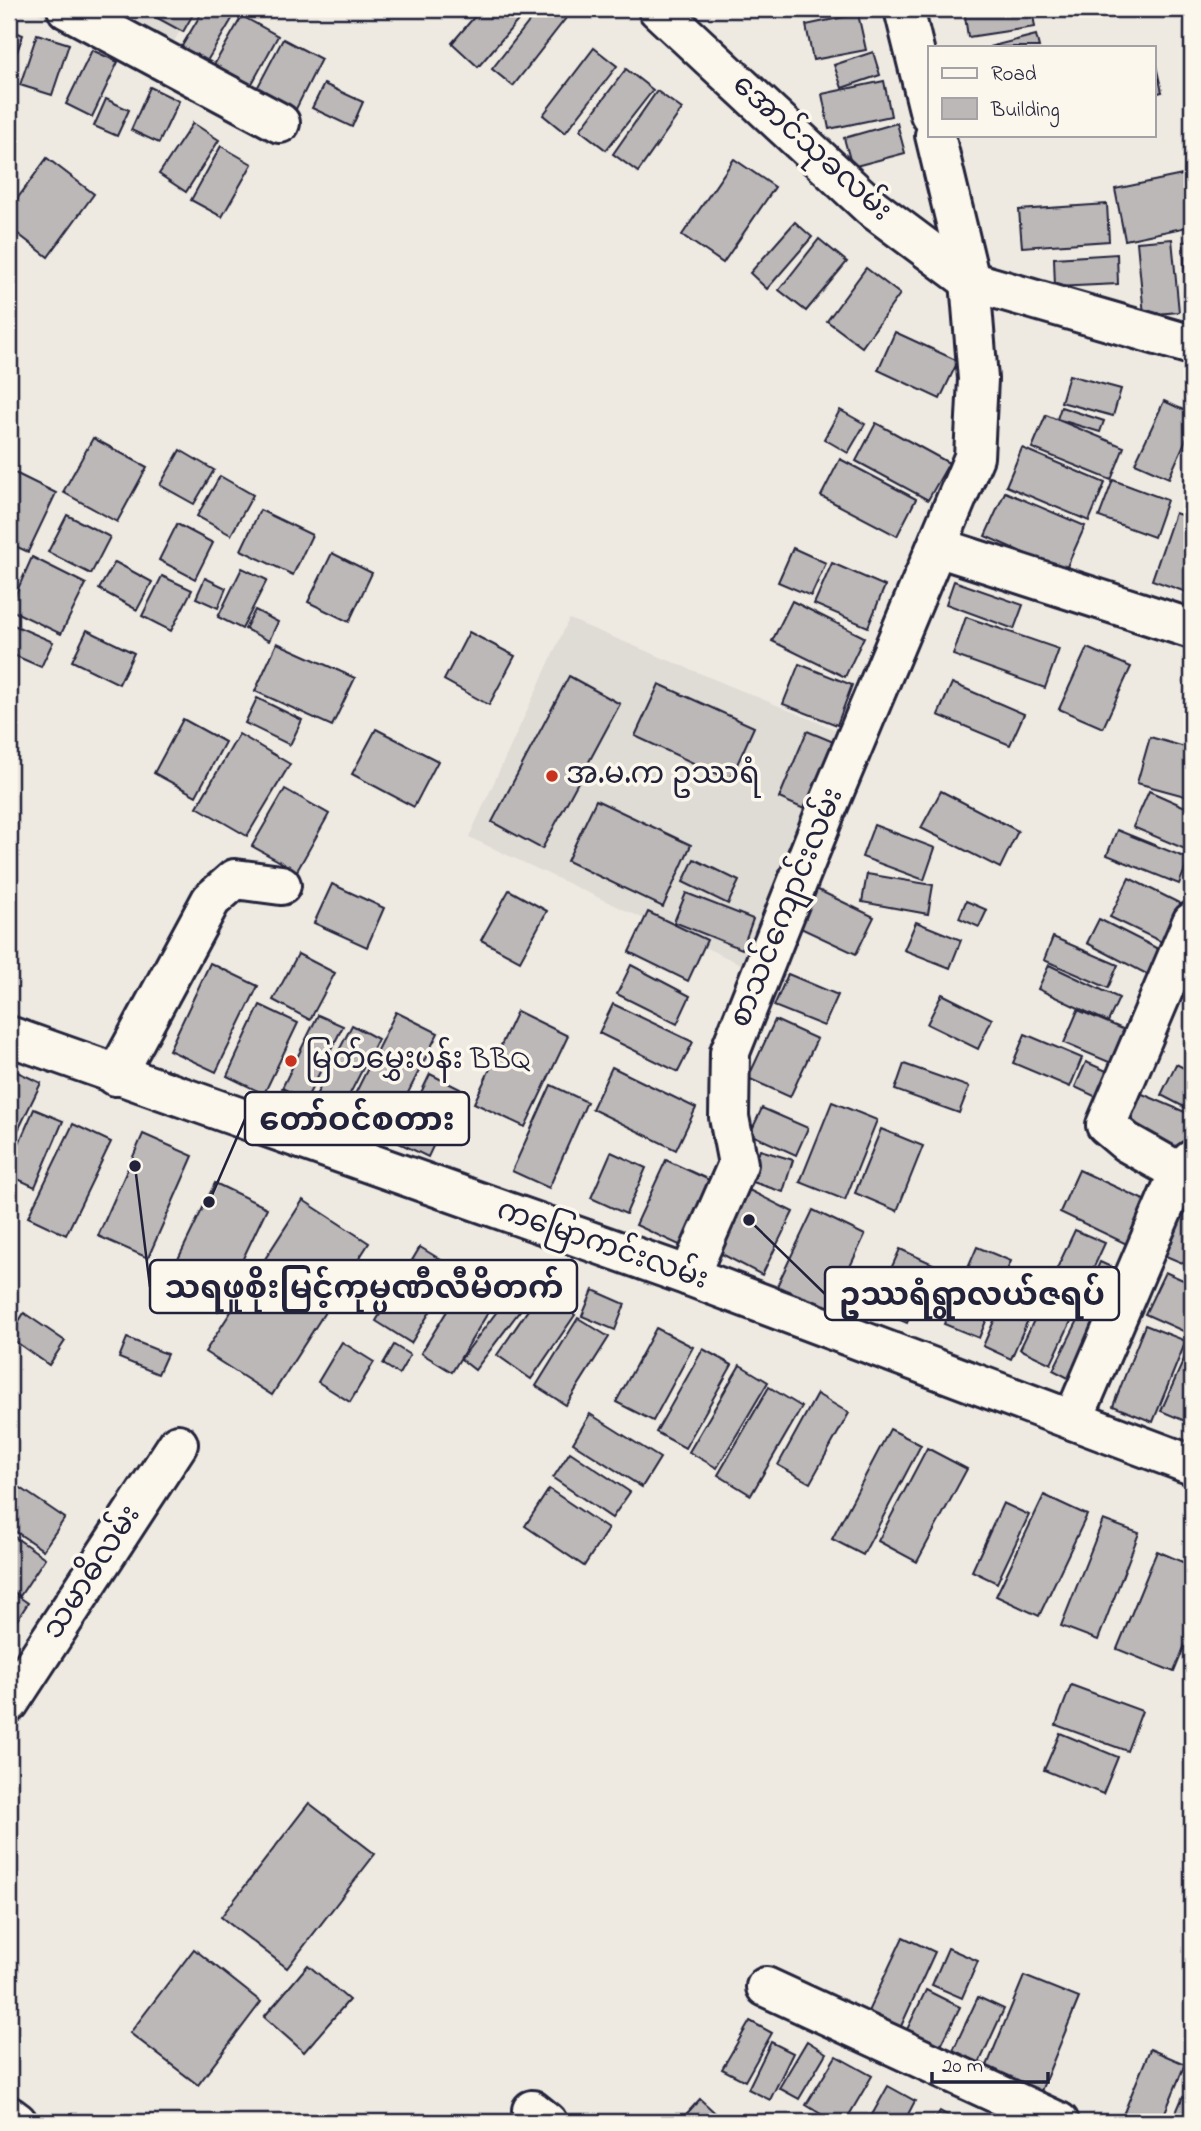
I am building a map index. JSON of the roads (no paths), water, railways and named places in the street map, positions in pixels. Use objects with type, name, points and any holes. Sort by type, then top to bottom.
[{"type":"street","points":[[67,9],[280,123]]},
{"type":"street","name":"အောင်သုခလမ်း","points":[[658,9],[871,207],[970,281]]},
{"type":"street","points":[[904,9],[928,106]]},
{"type":"street","name":"စာသင်ကျောင်းလမ်း","points":[[689,1276],[738,1164],[729,1117],[730,1052],[825,813],[974,457],[978,379],[970,281],[935,136]]},
{"type":"street","points":[[970,281],[1192,345]]},
{"type":"street","points":[[937,547],[1192,629]]},
{"type":"street","points":[[116,1076],[211,900],[235,879],[281,885]]},
{"type":"street","points":[[1073,1420],[1186,1166],[1126,1142],[1106,1125],[1192,922]]},
{"type":"street","name":"ကမြောကင်းလမ်း","points":[[9,1036],[116,1076],[689,1276],[1192,1465]]},
{"type":"street","name":"သမာဓိလမ်း","points":[[9,1703],[178,1444]]},
{"type":"street","points":[[766,1987],[1059,2122]]},
{"type":"street","points":[[9,2116],[17,2122]]},
{"type":"place","name":"အ.မ.က ဥဿရံ","points":[[552,776]]},
{"type":"place","name":"မြတ်မွှေးပန်း BBQ","points":[[291,1061]]},
{"type":"place","name":"သရဖူစိုးမြင့်ကုမ္ပဏီလီမိတက်","points":[[135,1166]]},
{"type":"place","name":"တော်ဝင်စတား","points":[[209,1202]]},
{"type":"place","name":"ဥဿရံရွာလယ်ဇရပ်","points":[[749,1220]]}]
